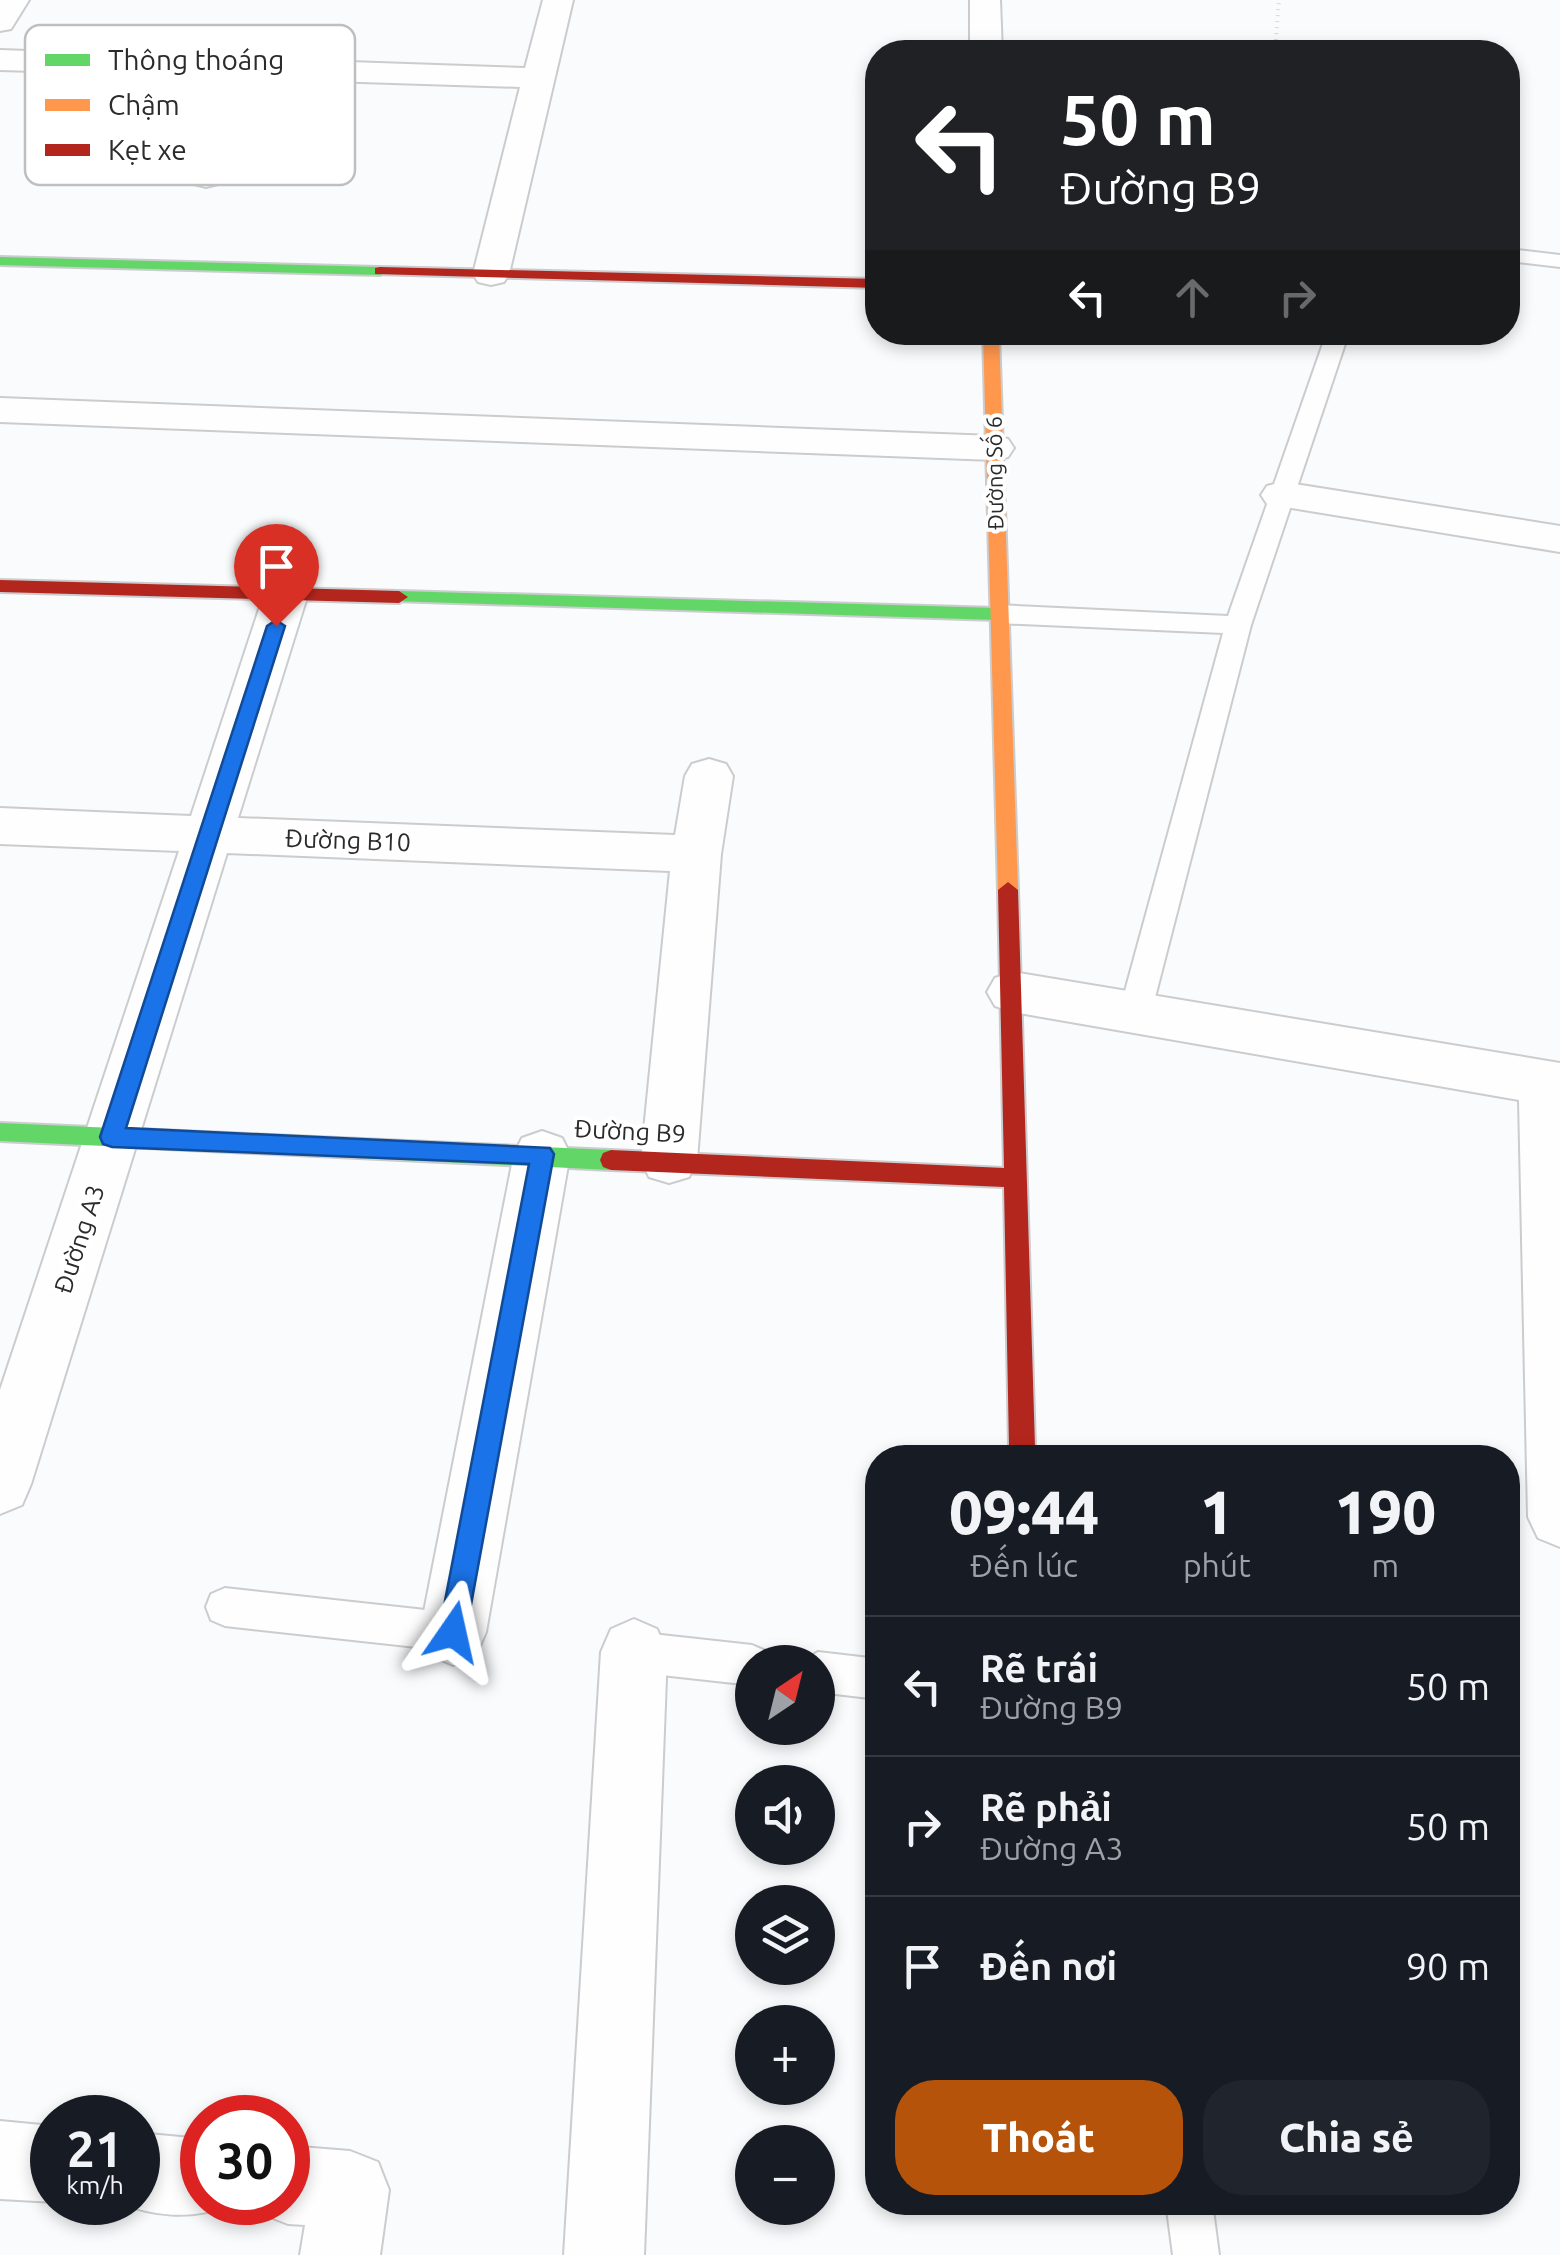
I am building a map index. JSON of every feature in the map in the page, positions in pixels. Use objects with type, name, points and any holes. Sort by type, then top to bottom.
[{"type":"street","points":[[0,22],[14,0]]},
{"type":"street","points":[[491,274],[558,0]]},
{"type":"street","points":[[985,0],[986,40]]},
{"type":"street","points":[[0,60],[25,61]]},
{"type":"street","points":[[355,71],[539,78]]},
{"type":"street","points":[[0,261],[865,284]]},
{"type":"street","name":"Đường Số 6","points":[[991,345],[997,614],[1013,992],[1022,1445]]},
{"type":"street","points":[[0,410],[994,448]]},
{"type":"street","points":[[1282,495],[1560,539]]},
{"type":"street","points":[[0,586],[997,614]]},
{"type":"street","name":"Đường A3","points":[[0,1484],[286,594]]},
{"type":"street","points":[[669,1160],[696,854],[709,776]]},
{"type":"street","name":"Đường B10","points":[[0,826],[696,854]]},
{"type":"street","points":[[1013,992],[1553,1084],[1560,1517]]},
{"type":"street","name":"Đường B9","points":[[0,1132],[1018,1178]]},
{"type":"street","points":[[453,1632],[542,1154]]},
{"type":"street","points":[[604,2255],[634,1652]]},
{"type":"street","points":[[0,2160],[30,2162]]},
{"type":"lane","points":[[1520,256],[1560,261]]},
{"type":"lane","points":[[1135,1012],[1238,625],[1334,345]]},
{"type":"lane","points":[[997,614],[1238,625]]},
{"type":"lane","points":[[225,1608],[453,1632]]},
{"type":"lane","points":[[634,1652],[735,1663]]},
{"type":"lane","points":[[835,1674],[865,1677]]},
{"type":"lane","points":[[1191,2215],[1196,2255]]},
{"type":"path","points":[[1275,40],[1279,0]]},
{"type":"traffic: fast","points":[[0,261],[380,271]]},
{"type":"traffic: fast","points":[[399,597],[997,614]]},
{"type":"traffic: fast","points":[[0,1132],[611,1160]]},
{"type":"traffic: slow","points":[[991,345],[1008,890]]},
{"type":"traffic: jam","points":[[380,271],[865,284]]},
{"type":"traffic: jam","points":[[0,586],[399,597]]},
{"type":"traffic: jam","points":[[1008,890],[1022,1445]]},
{"type":"traffic: jam","points":[[611,1160],[1018,1178]]},
{"type":"route","points":[[276,626],[112,1137],[542,1154],[453,1632]]}]
